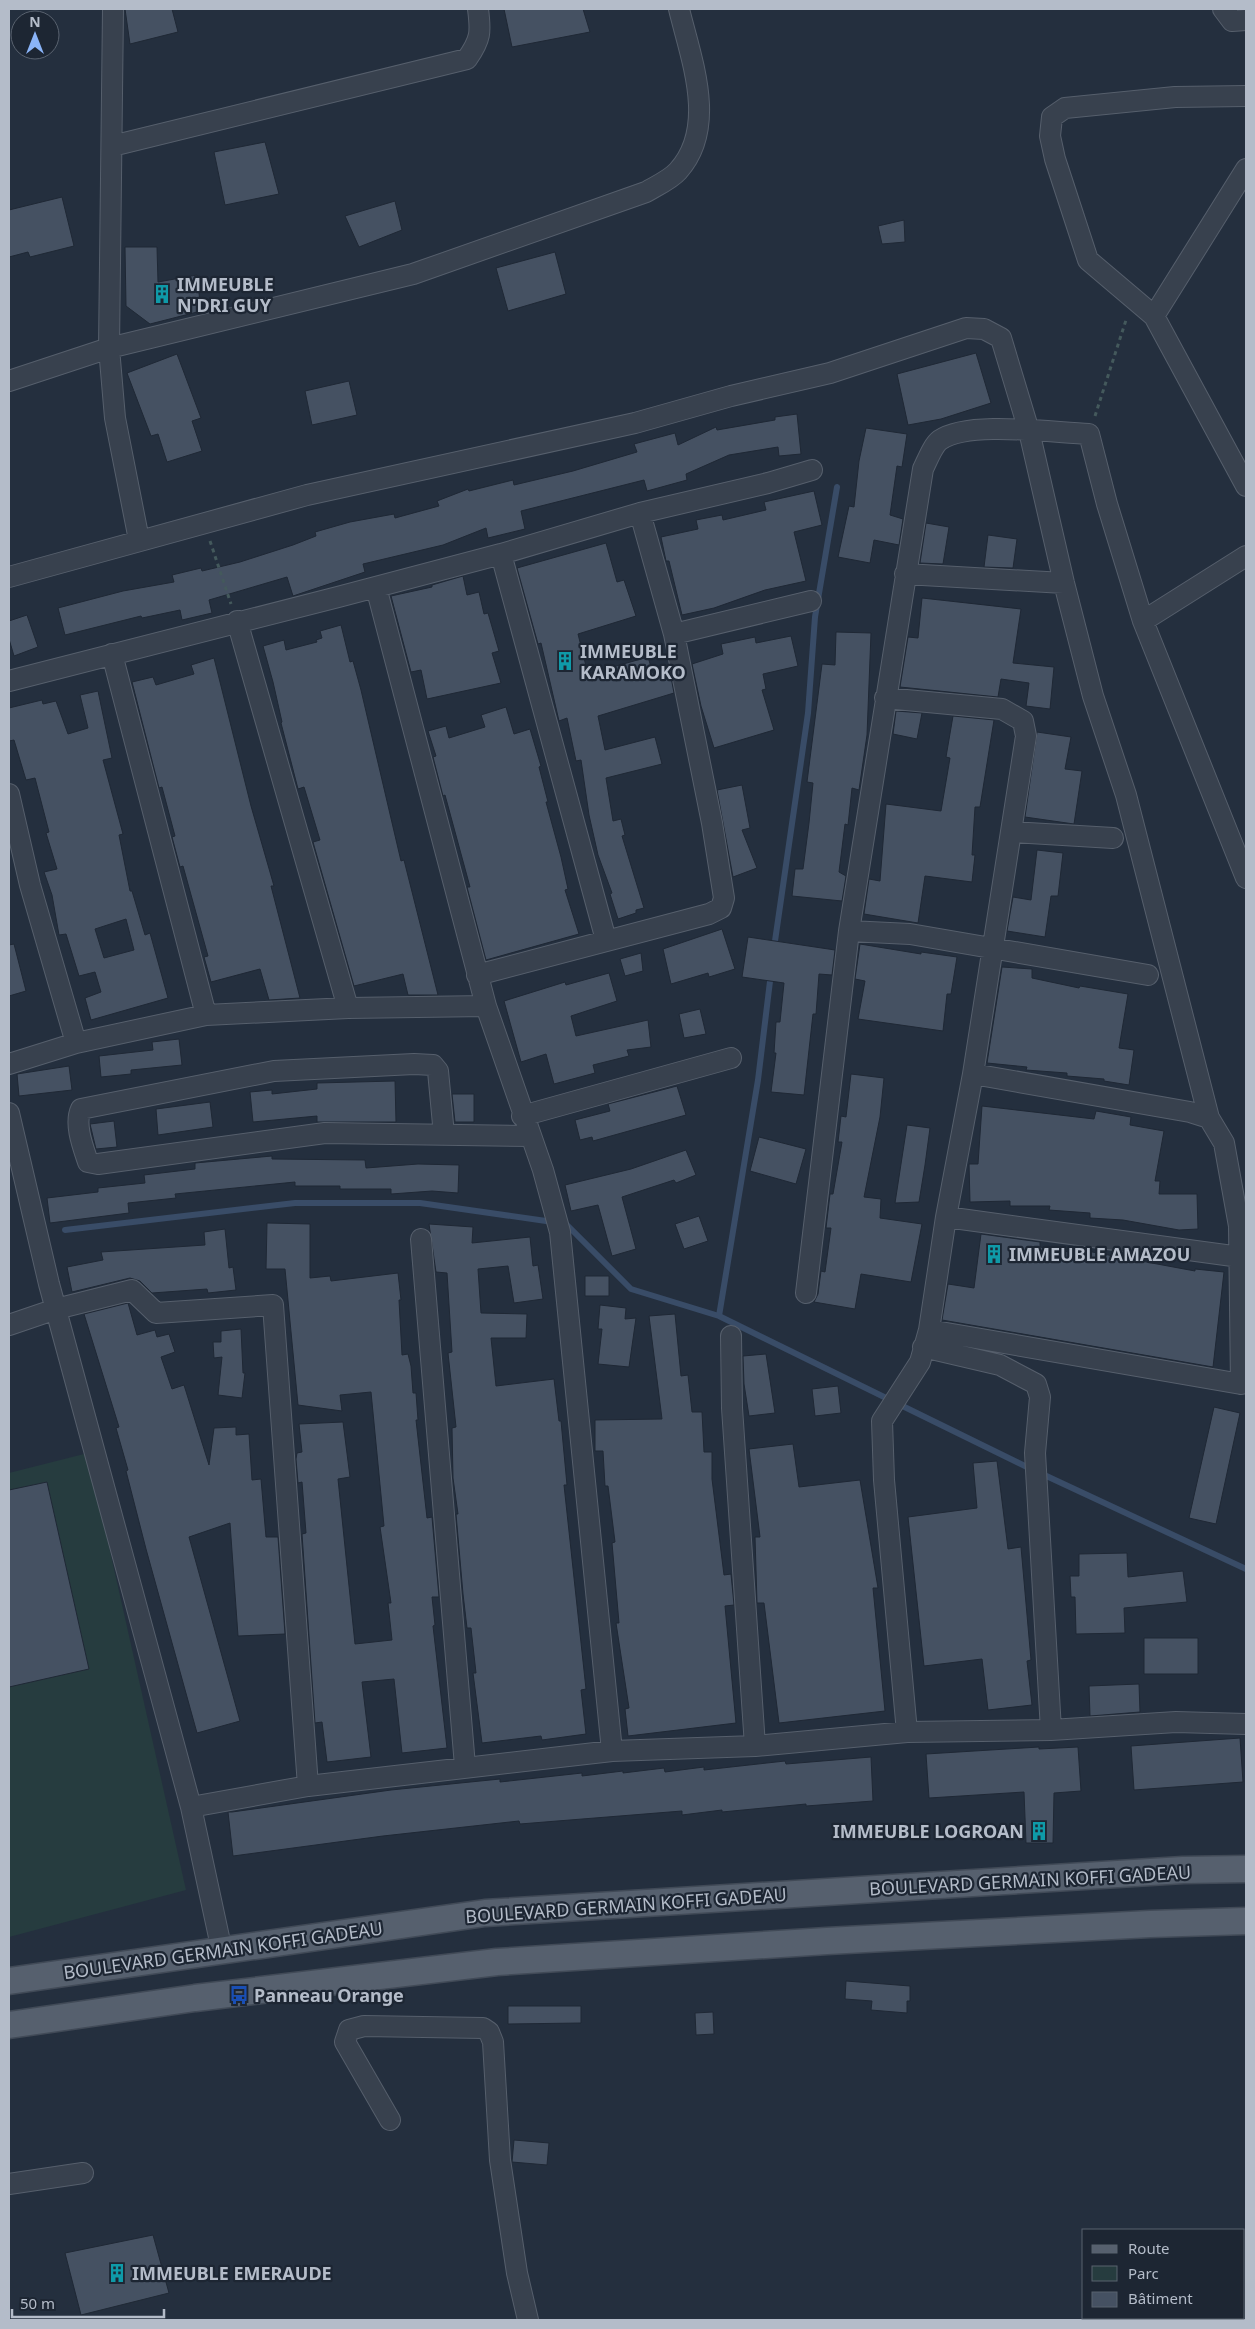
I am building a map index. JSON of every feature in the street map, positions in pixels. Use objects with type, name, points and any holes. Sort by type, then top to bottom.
[{"type":"main road","name":"BOULEVARD GERMAIN KOFFI GADEAU","points":[[9,1981],[485,1913],[1183,1870],[1246,1869]]},
{"type":"main road","points":[[9,2025],[195,1998],[497,1962],[827,1941],[1150,1924],[1246,1921]]},
{"type":"street","points":[[113,9],[108,348],[115,418],[139,540]]},
{"type":"street","points":[[112,146],[468,58],[477,45],[481,31],[478,9]]},
{"type":"street","points":[[9,381],[108,348],[413,274],[646,192],[677,173],[691,155],[696,132],[700,105],[679,9]]},
{"type":"street","points":[[1223,9],[1232,21],[1246,20]]},
{"type":"street","points":[[1246,96],[1174,96],[1065,108],[1052,117],[1050,136],[1055,159],[1088,260],[1154,316],[1246,486]]},
{"type":"street","points":[[1154,316],[1246,169]]},
{"type":"street","points":[[9,577],[203,522],[307,495],[635,423],[732,396],[830,373],[966,328],[984,329],[1001,338],[1029,431],[1064,583],[1093,696],[1126,795],[1209,1118],[1224,1143],[1239,1226],[1244,1383],[924,1347]]},
{"type":"street","points":[[806,1293],[849,931],[885,698],[923,469],[939,440],[953,434],[981,430],[1089,434],[1107,504],[1143,621],[1246,878]]},
{"type":"street","points":[[9,681],[237,621],[376,587],[501,554],[640,513],[768,483],[812,470]]},
{"type":"street","points":[[477,975],[557,956],[606,940],[709,914],[721,908],[724,898],[712,823],[674,634],[640,513]]},
{"type":"street","points":[[501,554],[606,940]]},
{"type":"street","points":[[1143,621],[1246,556]]},
{"type":"street","points":[[905,574],[1064,583]]},
{"type":"street","points":[[376,587],[477,975],[522,1116],[543,1170],[560,1232],[612,1751]]},
{"type":"street","points":[[674,634],[811,602]]},
{"type":"street","points":[[237,621],[348,1008]]},
{"type":"street","points":[[112,654],[206,1015]]},
{"type":"street","points":[[885,698],[1002,709],[1023,721],[1026,736],[972,1074],[924,1347],[882,1421],[884,1480],[906,1732]]},
{"type":"street","points":[[9,794],[30,885],[76,1043]]},
{"type":"street","points":[[1011,832],[1113,838]]},
{"type":"street","points":[[849,931],[910,934],[1148,975]]},
{"type":"street","points":[[9,1064],[76,1043],[206,1015],[348,1008],[486,1006]]},
{"type":"street","points":[[522,1116],[732,1058]]},
{"type":"street","points":[[444,1135],[438,1071],[433,1065],[414,1064],[274,1071],[81,1109],[78,1119],[88,1162],[98,1164],[325,1133],[444,1135],[531,1136]]},
{"type":"street","points":[[972,1074],[1190,1112],[1209,1118]]},
{"type":"street","points":[[9,1113],[56,1309],[191,1807],[222,1951]]},
{"type":"street","points":[[946,1217],[1240,1256]]},
{"type":"street","points":[[421,1239],[466,1766]]},
{"type":"street","points":[[9,1325],[56,1309],[132,1290],[156,1313],[273,1305],[308,1786]]},
{"type":"street","points":[[731,1336],[732,1408],[755,1746]]},
{"type":"street","points":[[924,1347],[1000,1365],[1036,1384],[1040,1397],[1035,1453],[1051,1730]]},
{"type":"street","points":[[191,1807],[308,1786],[466,1766],[612,1751],[755,1746],[906,1732],[1051,1730],[1176,1722],[1246,1724]]},
{"type":"street","points":[[390,2120],[345,2042],[349,2030],[374,2026],[483,2028],[489,2032],[493,2042],[500,2160],[517,2273],[528,2320]]},
{"type":"street","points":[[9,2184],[83,2173]]},
{"type":"path","points":[[1089,434],[1133,300]]},
{"type":"path","points":[[203,522],[237,621]]},
{"type":"green space","points":[[88,1453],[186,1890],[9,1937],[9,1473]]},
{"type":"building","points":[[125,9],[172,9],[178,32],[130,44]]},
{"type":"building","points":[[504,9],[583,9],[590,32],[512,47]]},
{"type":"building","points":[[265,142],[279,194],[225,205],[214,152]]},
{"type":"building","points":[[62,197],[74,246],[30,257],[28,252],[9,257],[9,210]]},
{"type":"building","points":[[395,201],[402,230],[359,247],[345,216]]},
{"type":"building","points":[[904,220],[905,242],[882,244],[878,226]]},
{"type":"building","name":"IMMEUBLE N'DRI GUY","points":[[125,247],[157,247],[158,282],[197,275],[201,311],[150,324],[126,306]]},
{"type":"building","points":[[555,252],[566,294],[508,311],[496,268]]},
{"type":"building","points":[[976,353],[991,403],[941,419],[908,425],[897,374]]},
{"type":"building","points":[[177,354],[201,418],[192,421],[202,451],[167,462],[158,434],[151,436],[127,373]]},
{"type":"building","points":[[349,381],[357,415],[312,425],[305,391]]},
{"type":"building","points":[[797,414],[801,454],[779,456],[778,447],[729,455],[686,474],[687,480],[647,491],[644,480],[521,511],[525,529],[488,538],[486,528],[443,545],[363,564],[365,572],[293,596],[287,577],[209,600],[212,613],[182,620],[180,610],[142,618],[141,616],[65,635],[58,608],[123,591],[174,582],[172,575],[201,568],[202,571],[240,562],[316,536],[315,532],[350,522],[394,514],[395,518],[439,506],[437,501],[468,489],[469,491],[513,480],[514,485],[573,471],[637,452],[634,444],[675,433],[678,445],[716,427],[717,430],[775,420],[775,417]]},
{"type":"building","points":[[866,428],[907,434],[902,467],[897,466],[890,515],[903,519],[899,545],[874,540],[870,563],[838,557],[849,506],[854,507],[859,461]]},
{"type":"building","points":[[814,491],[822,525],[794,532],[806,581],[765,590],[714,608],[682,615],[661,537],[698,529],[696,520],[722,515],[723,520],[766,510],[764,502]]},
{"type":"building","points":[[926,523],[949,527],[943,564],[920,563]]},
{"type":"building","points":[[988,535],[1017,539],[1013,568],[984,567]]},
{"type":"building","points":[[606,543],[617,582],[624,580],[636,616],[578,634],[588,674],[648,657],[654,677],[670,672],[674,693],[598,716],[605,750],[655,737],[662,764],[606,778],[613,821],[621,819],[625,835],[622,836],[644,908],[618,919],[610,894],[612,893],[598,855],[589,815],[581,760],[576,761],[567,718],[559,721],[541,643],[538,644],[517,568]]},
{"type":"building","points":[[463,576],[467,595],[479,592],[484,614],[488,613],[499,651],[492,653],[501,683],[427,699],[421,670],[411,672],[391,596],[432,587],[432,585]]},
{"type":"building","points":[[922,598],[1021,609],[1013,663],[1054,667],[1050,709],[1026,706],[1029,683],[1001,679],[998,697],[900,687],[908,637],[918,638]]},
{"type":"building","points":[[27,615],[38,647],[14,656],[9,639],[9,621]]},
{"type":"building","points":[[341,625],[350,662],[353,661],[361,690],[401,861],[404,860],[438,995],[408,995],[403,974],[354,986],[313,842],[320,840],[304,787],[298,789],[263,646],[284,640],[286,650],[317,642],[316,640],[322,638],[320,631]]},
{"type":"building","points":[[836,632],[871,633],[867,735],[859,790],[852,788],[848,825],[845,824],[839,872],[846,876],[842,901],[792,896],[795,869],[803,869],[809,823],[813,783],[807,782],[822,664],[835,665]]},
{"type":"building","points":[[791,636],[798,666],[763,674],[766,689],[762,690],[774,730],[714,748],[701,706],[692,664],[723,654],[721,644],[755,637],[756,643]]},
{"type":"building","points":[[214,658],[251,806],[274,886],[271,886],[300,998],[269,1000],[260,969],[211,982],[204,957],[208,956],[183,866],[180,867],[172,837],[175,836],[162,787],[159,788],[132,682],[153,677],[156,685],[194,674],[191,665]]},
{"type":"building","points":[[98,691],[112,758],[103,760],[123,834],[119,835],[130,891],[132,891],[145,935],[150,933],[168,998],[91,1020],[85,998],[101,992],[95,972],[79,976],[66,934],[59,935],[52,895],[44,872],[57,869],[46,833],[49,832],[35,778],[26,780],[14,740],[9,741],[9,708],[42,700],[43,704],[56,701],[68,734],[88,728],[80,695]],"holes":[[[126,919],[134,950],[104,958],[95,929]]]},
{"type":"building","points":[[506,707],[514,734],[530,729],[541,766],[539,767],[548,802],[546,802],[568,889],[565,890],[579,934],[486,960],[467,887],[470,887],[445,795],[443,796],[433,757],[436,756],[428,731],[446,726],[449,738],[485,727],[481,715]]},
{"type":"building","points":[[896,711],[922,713],[917,739],[893,734]]},
{"type":"building","points":[[953,716],[994,720],[980,807],[975,807],[972,855],[975,855],[972,882],[925,876],[918,923],[864,914],[869,879],[880,881],[886,804],[941,811],[950,758],[946,757]]},
{"type":"building","points":[[1037,732],[1071,737],[1065,769],[1082,771],[1074,824],[1025,817]]},
{"type":"building","points":[[742,785],[750,828],[742,830],[757,868],[733,877],[717,790]]},
{"type":"building","points":[[1037,850],[1063,853],[1058,896],[1051,896],[1045,937],[1007,931],[1013,897],[1031,900]]},
{"type":"building","points":[[722,929],[735,969],[709,977],[708,973],[671,984],[663,949]]},
{"type":"building","points":[[748,937],[835,950],[832,975],[819,974],[816,1014],[813,1014],[804,1095],[771,1092],[776,1053],[774,1053],[776,1022],[780,1022],[784,983],[742,977]]},
{"type":"building","points":[[14,944],[26,991],[9,996],[9,945]]},
{"type":"building","points":[[860,944],[921,954],[921,952],[957,957],[951,994],[947,994],[943,1031],[858,1019],[865,981],[855,979]]},
{"type":"building","points":[[641,953],[643,971],[625,976],[620,959]]},
{"type":"building","points":[[1002,967],[1032,969],[1032,978],[1079,988],[1080,986],[1128,994],[1119,1048],[1134,1050],[1129,1085],[1104,1081],[1104,1079],[1067,1076],[1067,1073],[1026,1070],[1027,1067],[987,1063]]},
{"type":"building","points":[[609,973],[617,1001],[571,1016],[576,1036],[648,1020],[651,1047],[627,1050],[629,1056],[593,1065],[595,1073],[554,1084],[546,1054],[521,1062],[504,1001],[565,982],[566,985]]},
{"type":"building","points":[[700,1009],[706,1034],[684,1038],[679,1014]]},
{"type":"building","points":[[179,1039],[182,1065],[131,1070],[131,1074],[101,1077],[99,1056],[153,1050],[152,1042]]},
{"type":"building","points":[[69,1066],[72,1090],[19,1096],[17,1074]]},
{"type":"building","points":[[851,1074],[884,1078],[880,1117],[864,1197],[881,1199],[880,1218],[922,1224],[911,1282],[861,1274],[855,1309],[814,1302],[818,1294],[821,1271],[825,1272],[831,1228],[826,1228],[830,1194],[833,1194],[842,1142],[838,1142],[841,1116],[846,1117]]},
{"type":"building","points":[[395,1081],[396,1122],[317,1122],[317,1116],[253,1122],[250,1092],[272,1090],[272,1094],[317,1089],[317,1083]]},
{"type":"building","points":[[677,1086],[686,1115],[593,1141],[592,1137],[580,1140],[575,1120],[610,1111],[608,1104]]},
{"type":"building","points":[[452,1094],[474,1094],[474,1122],[455,1122]]},
{"type":"building","points":[[210,1102],[213,1127],[158,1135],[156,1109]]},
{"type":"building","points":[[982,1106],[1094,1119],[1096,1111],[1131,1117],[1130,1125],[1164,1131],[1155,1181],[1160,1181],[1159,1194],[1197,1194],[1198,1229],[1179,1230],[1123,1220],[1090,1218],[1090,1213],[1049,1210],[1050,1206],[1010,1206],[1010,1201],[970,1202],[969,1164],[978,1164]]},
{"type":"building","points":[[114,1121],[117,1147],[96,1149],[90,1124]]},
{"type":"building","points":[[907,1125],[930,1128],[925,1165],[919,1202],[895,1203]]},
{"type":"building","points":[[759,1137],[806,1149],[796,1184],[750,1171]]},
{"type":"building","points":[[686,1150],[696,1175],[676,1183],[674,1180],[622,1197],[636,1249],[612,1256],[598,1205],[571,1211],[565,1185],[631,1169]]},
{"type":"building","points":[[272,1156],[272,1159],[365,1160],[366,1168],[418,1164],[459,1165],[458,1193],[432,1191],[391,1194],[391,1189],[340,1189],[340,1186],[295,1186],[295,1182],[175,1194],[176,1198],[128,1203],[129,1213],[50,1223],[47,1198],[98,1192],[98,1188],[145,1183],[144,1175],[195,1169],[195,1163]]},
{"type":"building","points":[[699,1216],[708,1241],[684,1249],[675,1224]]},
{"type":"building","points":[[267,1223],[310,1224],[310,1278],[330,1276],[331,1281],[398,1273],[401,1300],[399,1300],[402,1355],[408,1354],[413,1393],[416,1393],[418,1420],[416,1420],[427,1518],[432,1517],[439,1597],[432,1597],[435,1625],[433,1626],[447,1748],[402,1753],[394,1679],[362,1682],[371,1757],[327,1762],[322,1722],[315,1723],[302,1534],[306,1533],[302,1482],[298,1483],[296,1459],[297,1453],[302,1452],[299,1424],[343,1422],[350,1477],[338,1479],[355,1644],[392,1640],[388,1603],[391,1603],[380,1527],[384,1526],[371,1392],[340,1395],[342,1411],[298,1405],[285,1269],[266,1269]]},
{"type":"building","points":[[429,1224],[473,1227],[472,1243],[530,1237],[533,1266],[538,1265],[543,1299],[514,1303],[508,1266],[478,1269],[481,1313],[527,1314],[526,1338],[491,1338],[496,1386],[554,1379],[559,1421],[561,1421],[567,1485],[564,1485],[586,1689],[581,1690],[586,1734],[542,1740],[541,1736],[482,1743],[473,1673],[476,1673],[471,1628],[467,1628],[463,1594],[456,1514],[458,1514],[453,1478],[452,1428],[456,1427],[448,1353],[452,1352],[447,1273],[436,1272]]},
{"type":"building","points":[[225,1229],[229,1268],[233,1267],[236,1290],[208,1293],[207,1289],[152,1293],[140,1281],[130,1278],[72,1292],[67,1267],[103,1260],[101,1252],[205,1245],[204,1232]]},
{"type":"building","points":[[981,1234],[1040,1242],[1040,1247],[1075,1253],[1076,1249],[1195,1271],[1195,1269],[1224,1272],[1213,1367],[942,1320],[948,1284],[974,1288]]},
{"type":"building","points":[[585,1276],[609,1276],[609,1296],[585,1296]]},
{"type":"building","points":[[128,1303],[137,1335],[155,1330],[157,1337],[169,1334],[175,1352],[161,1357],[172,1389],[184,1385],[209,1465],[214,1428],[236,1427],[236,1435],[249,1434],[252,1480],[261,1479],[266,1537],[278,1537],[285,1634],[238,1636],[230,1523],[189,1537],[240,1721],[197,1733],[126,1471],[128,1470],[116,1428],[119,1427],[84,1314]]},
{"type":"building","points":[[600,1305],[626,1308],[625,1319],[636,1318],[629,1367],[598,1364],[602,1329],[598,1329]]},
{"type":"building","points":[[675,1314],[681,1376],[688,1375],[692,1412],[702,1412],[704,1452],[712,1452],[712,1479],[724,1575],[731,1574],[734,1605],[725,1606],[736,1723],[628,1736],[625,1709],[629,1708],[616,1623],[619,1623],[612,1543],[615,1542],[608,1486],[605,1486],[603,1451],[595,1451],[595,1420],[662,1419],[649,1316]]},
{"type":"building","points":[[241,1329],[243,1373],[245,1373],[242,1398],[218,1395],[222,1357],[214,1358],[213,1342],[221,1342],[221,1331]]},
{"type":"building","points":[[766,1354],[775,1413],[749,1416],[744,1384],[743,1356]]},
{"type":"building","points":[[838,1386],[841,1413],[815,1416],[812,1389]]},
{"type":"building","points":[[1214,1407],[1240,1413],[1216,1524],[1189,1518]]},
{"type":"building","points":[[793,1444],[799,1487],[860,1480],[878,1588],[873,1588],[885,1711],[779,1723],[764,1603],[757,1603],[755,1537],[760,1537],[749,1449]]},
{"type":"building","points":[[997,1461],[1008,1549],[1021,1547],[1031,1660],[1027,1661],[1032,1705],[988,1710],[982,1659],[924,1666],[908,1517],[977,1508],[973,1463]]},
{"type":"building","points":[[47,1482],[89,1669],[9,1687],[9,1490]]},
{"type":"building","points":[[1127,1553],[1128,1577],[1183,1571],[1187,1602],[1124,1608],[1125,1633],[1076,1634],[1075,1597],[1071,1597],[1070,1576],[1079,1576],[1079,1554]]},
{"type":"building","points":[[1144,1638],[1198,1638],[1198,1674],[1144,1674]]},
{"type":"building","points":[[1139,1684],[1140,1712],[1090,1716],[1089,1686]]},
{"type":"building","points":[[1240,1738],[1243,1782],[1134,1790],[1131,1746]]},
{"type":"building","points":[[1039,1747],[1039,1749],[1078,1747],[1081,1791],[1054,1793],[1053,1843],[1026,1843],[1024,1792],[929,1798],[926,1754]]},
{"type":"building","points":[[871,1757],[873,1801],[806,1806],[806,1804],[722,1812],[722,1810],[682,1815],[682,1811],[520,1824],[519,1821],[383,1836],[233,1856],[228,1812],[391,1790],[500,1779],[500,1782],[582,1773],[582,1776],[664,1768],[665,1772],[704,1767],[704,1770],[785,1761],[786,1764]]},
{"type":"building","points":[[846,1981],[910,1986],[910,2001],[907,2001],[907,2013],[871,2010],[872,2001],[845,1999]]},
{"type":"building","points":[[508,2006],[581,2006],[581,2023],[508,2024]]},
{"type":"building","points":[[713,2012],[714,2034],[696,2035],[695,2013]]},
{"type":"building","points":[[514,2140],[549,2143],[547,2165],[512,2162]]},
{"type":"building","name":"IMMEUBLE EMERAUDE","points":[[153,2235],[169,2293],[81,2315],[65,2253]]},
{"type":"waterway","points":[[774,948],[808,713],[815,617],[837,487]]},
{"type":"waterway","points":[[719,1316],[758,1080],[771,973]]},
{"type":"waterway","points":[[65,1230],[295,1203],[420,1203],[553,1222]]},
{"type":"waterway","points":[[563,1223],[631,1289],[719,1316],[1031,1469]]},
{"type":"waterway","points":[[1040,1473],[1246,1569]]},
{"type":"place","name":"IMMEUBLE N'DRI GUY","points":[[162,294]]},
{"type":"place","name":"IMMEUBLE KARAMOKO","points":[[565,661]]},
{"type":"place","name":"IMMEUBLE AMAZOU","points":[[994,1254]]},
{"type":"place","name":"IMMEUBLE LOGROAN","points":[[1039,1831]]},
{"type":"place","name":"Panneau Orange","points":[[239,1995]]},
{"type":"place","name":"IMMEUBLE EMERAUDE","points":[[117,2273]]}]
